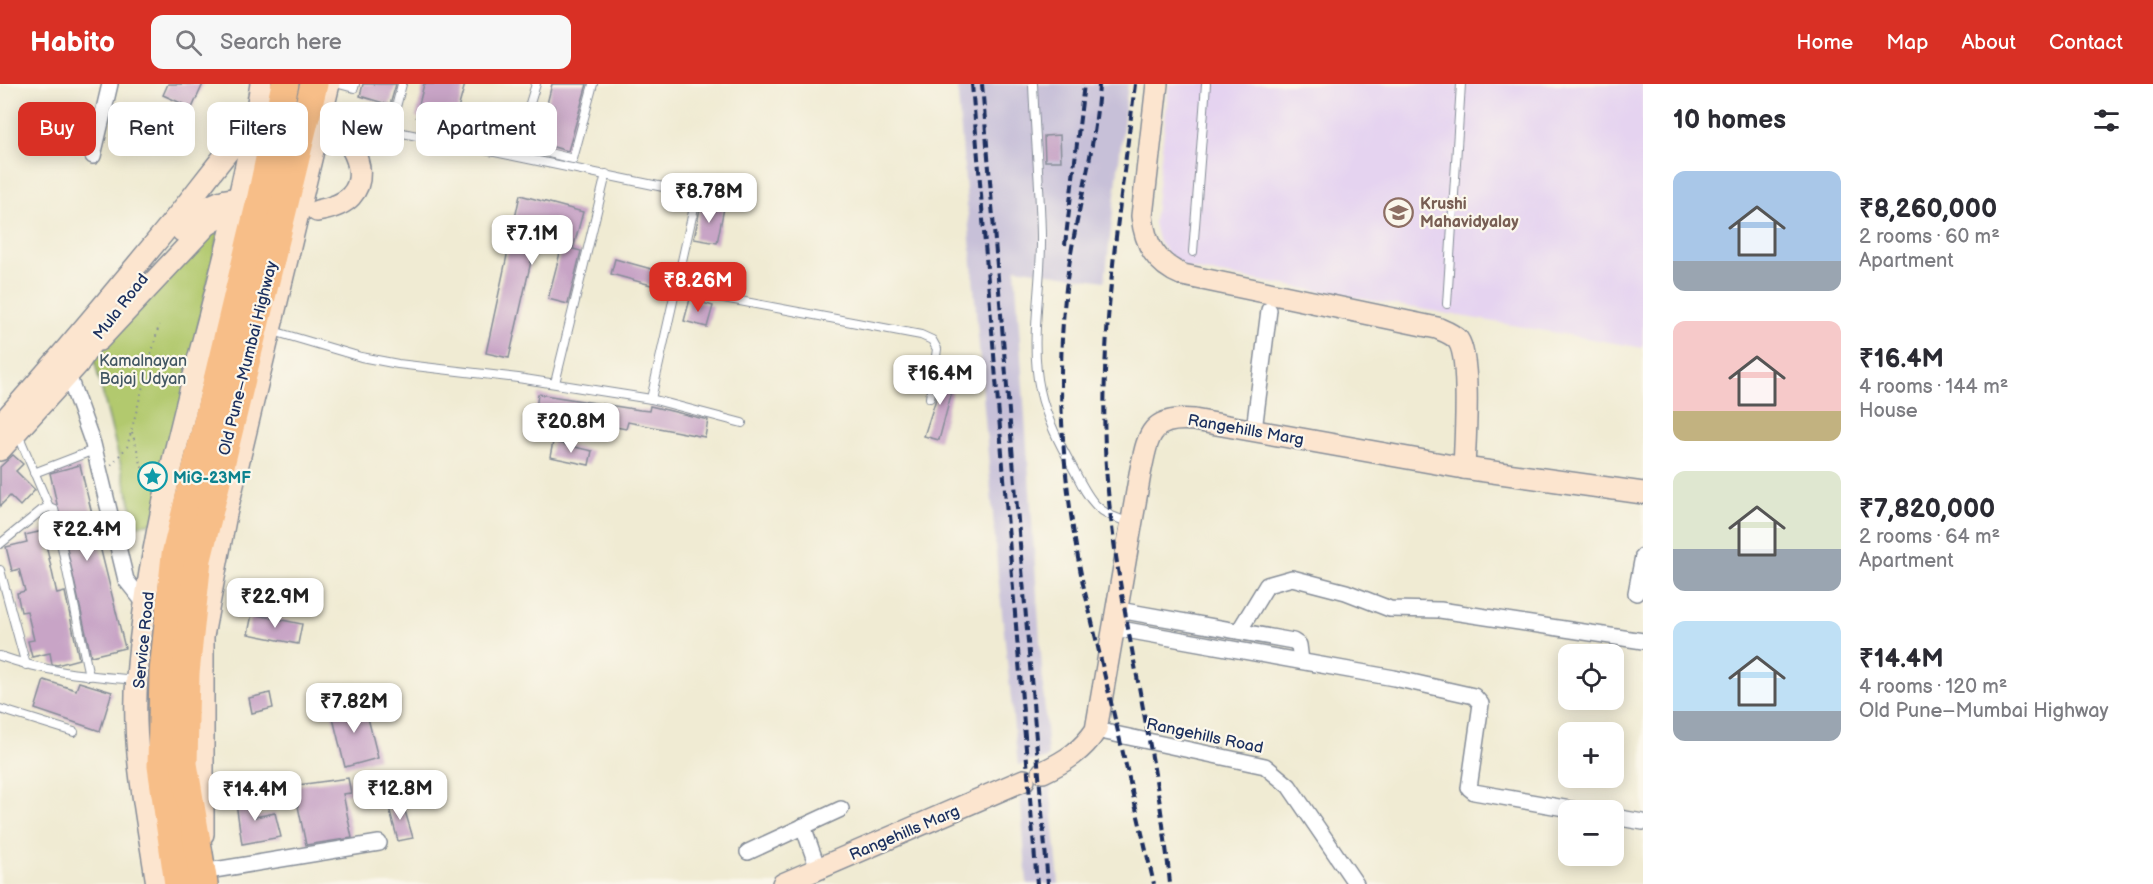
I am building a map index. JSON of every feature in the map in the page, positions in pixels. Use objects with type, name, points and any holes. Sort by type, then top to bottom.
[{"type":"highway","name":"Old Pune–Mumbai Highway","points":[[202,870],[184,764],[186,673],[198,559],[315,115],[314,84]]},
{"type":"highway","name":"Old Pune–Mumbai Highway","points":[[178,884],[149,681],[241,204],[282,96]]},
{"type":"main road","name":"Service Road","points":[[258,102],[261,84]]},
{"type":"main road","points":[[202,870],[205,824],[203,636],[226,514],[272,330],[315,115],[329,84]]},
{"type":"main road","points":[[1157,84],[1142,216],[1144,233],[1158,260],[1169,269],[1183,275],[1437,328],[1450,334],[1457,340],[1464,361],[1464,468]]},
{"type":"main road","points":[[315,115],[355,152],[358,173],[352,196],[341,204],[317,211]]},
{"type":"main road","points":[[65,365],[223,156]]},
{"type":"main road","name":"Service Road","points":[[157,884],[139,750],[149,681],[146,605],[154,547],[241,204],[249,156]]},
{"type":"main road","name":"Mula Road","points":[[0,450],[8,428],[65,365],[87,351],[207,225],[241,204]]},
{"type":"main road","name":"Rangehills Marg","points":[[792,882],[1066,761],[1085,747],[1096,730],[1147,441],[1154,428],[1164,420],[1194,420],[1464,468],[1643,493]]},
{"type":"street","points":[[96,143],[110,84]]},
{"type":"street","points":[[1254,430],[1269,310]]},
{"type":"street","points":[[65,365],[94,450],[126,580],[146,605]]},
{"type":"street","points":[[1636,593],[1643,556]]},
{"type":"street","points":[[1239,631],[1267,585],[1292,578],[1346,592],[1390,609],[1440,610],[1643,641]]},
{"type":"street","points":[[1117,619],[1239,631],[1297,642],[1301,661]]},
{"type":"street","points":[[1117,619],[1301,661],[1474,696],[1481,704],[1469,788],[1474,792],[1558,807]]},
{"type":"street","name":"Rangehills Road","points":[[1096,730],[1265,766],[1289,786],[1356,884]]},
{"type":"street","points":[[748,852],[841,809]]},
{"type":"street","points":[[1624,819],[1643,822]]},
{"type":"street","points":[[803,826],[818,869]]},
{"type":"street","points":[[202,870],[379,843]]},
{"type":"lane","points":[[339,84],[354,88],[356,84]]},
{"type":"lane","points":[[397,102],[402,84]]},
{"type":"lane","points":[[536,84],[517,145],[606,174],[697,194],[651,399]]},
{"type":"lane","points":[[571,163],[593,84]]},
{"type":"lane","points":[[1033,84],[1041,222],[1042,268],[1036,364],[1040,391],[1049,419],[1089,498],[1103,513],[1132,522]]},
{"type":"lane","points":[[1193,252],[1206,84]]},
{"type":"lane","points":[[1447,304],[1461,84]]},
{"type":"lane","points":[[315,115],[320,116]]},
{"type":"lane","points":[[404,133],[571,163]]},
{"type":"lane","points":[[555,383],[606,174]]},
{"type":"lane","points":[[676,289],[921,335],[932,340],[937,349],[930,398]]},
{"type":"lane","points":[[272,330],[360,357],[398,364],[555,383],[651,399],[742,423]]},
{"type":"lane","points":[[8,428],[34,473],[49,507],[54,509],[58,517],[89,676]]},
{"type":"lane","points":[[34,473],[94,450]]},
{"type":"lane","points":[[0,544],[49,507]]},
{"type":"lane","points":[[0,570],[26,665]]},
{"type":"lane","points":[[0,656],[26,665],[89,676],[149,681]]},
{"type":"lane","points":[[0,709],[74,732]]},
{"type":"path","points":[[100,474],[123,454],[159,325]]},
{"type":"path","points":[[131,429],[144,474]]},
{"type":"shaded area","points":[[957,84],[1128,84],[1105,281],[1015,268],[1048,758],[1018,765],[998,575]]},
{"type":"shaded area","name":"Krushi Mahavidyalay","points":[[1169,84],[1643,84],[1643,348],[1187,268],[1170,258],[1158,240],[1154,223]]},
{"type":"shaded area","points":[[1050,783],[1059,884],[1027,884],[1020,790]]},
{"type":"green space","name":"Kamalnayan Bajaj Udyan","points":[[221,223],[156,522],[136,526],[93,355]]},
{"type":"building","points":[[168,84],[203,84],[195,102],[179,102],[163,95]]},
{"type":"building","points":[[363,84],[396,84],[391,102],[380,102],[360,96]]},
{"type":"building","points":[[424,84],[465,84],[460,102],[420,102]]},
{"type":"building","points":[[552,84],[587,84],[568,151],[557,148],[557,102],[548,102]]},
{"type":"building","points":[[1060,135],[1061,161],[1045,161],[1044,136]]},
{"type":"building","points":[[520,195],[583,212],[573,249],[581,251],[568,304],[548,299],[566,230],[540,222],[509,358],[486,353]]},
{"type":"building","points":[[701,204],[724,208],[717,243],[694,239]]},
{"type":"building","points":[[615,259],[666,273],[662,288],[611,274]]},
{"type":"building","points":[[690,299],[713,306],[707,327],[684,321]]},
{"type":"building","points":[[941,372],[956,376],[939,440],[924,436],[936,399]]},
{"type":"building","points":[[538,394],[649,411],[650,406],[708,420],[705,437],[628,422],[626,429],[547,414],[545,427],[534,425]]},
{"type":"building","points":[[553,442],[592,451],[589,465],[550,457]]},
{"type":"building","points":[[13,455],[23,464],[16,471],[35,490],[20,506],[10,496],[0,506],[0,467]]},
{"type":"building","points":[[80,465],[125,648],[91,656],[50,473]]},
{"type":"building","points":[[43,531],[57,594],[65,592],[79,659],[57,665],[52,664],[50,653],[32,657],[28,641],[34,640],[27,611],[21,612],[17,593],[25,591],[19,569],[12,571],[6,547],[27,542],[25,535]]},
{"type":"building","points":[[252,614],[302,624],[298,644],[248,634]]},
{"type":"building","points":[[44,680],[76,690],[79,682],[112,692],[100,731],[35,709]]},
{"type":"building","points":[[270,693],[273,708],[252,713],[249,698]]},
{"type":"building","points":[[364,702],[378,758],[345,767],[331,710]]},
{"type":"building","points":[[348,778],[351,793],[343,794],[352,838],[306,845],[297,801],[279,803],[277,788]]},
{"type":"building","points":[[251,793],[255,817],[275,813],[281,837],[242,844],[235,796]]},
{"type":"building","points":[[402,801],[413,838],[398,841],[388,804]]},
{"type":"railway","points":[[972,84],[1037,884]]},
{"type":"railway","points":[[982,84],[1048,884]]},
{"type":"railway","points":[[1065,245],[1084,84]]},
{"type":"railway","points":[[1099,84],[1094,132],[1068,272],[1061,351],[1062,429],[1070,506],[1083,584],[1154,884]]},
{"type":"railway","points":[[1135,84],[1117,227],[1108,323],[1104,419],[1106,467],[1118,572],[1156,780],[1170,884]]},
{"type":"place","name":"Krushi Mahavidyalay","points":[[1399,212]]},
{"type":"place","name":"MiG-23MF","points":[[152,477]]}]
